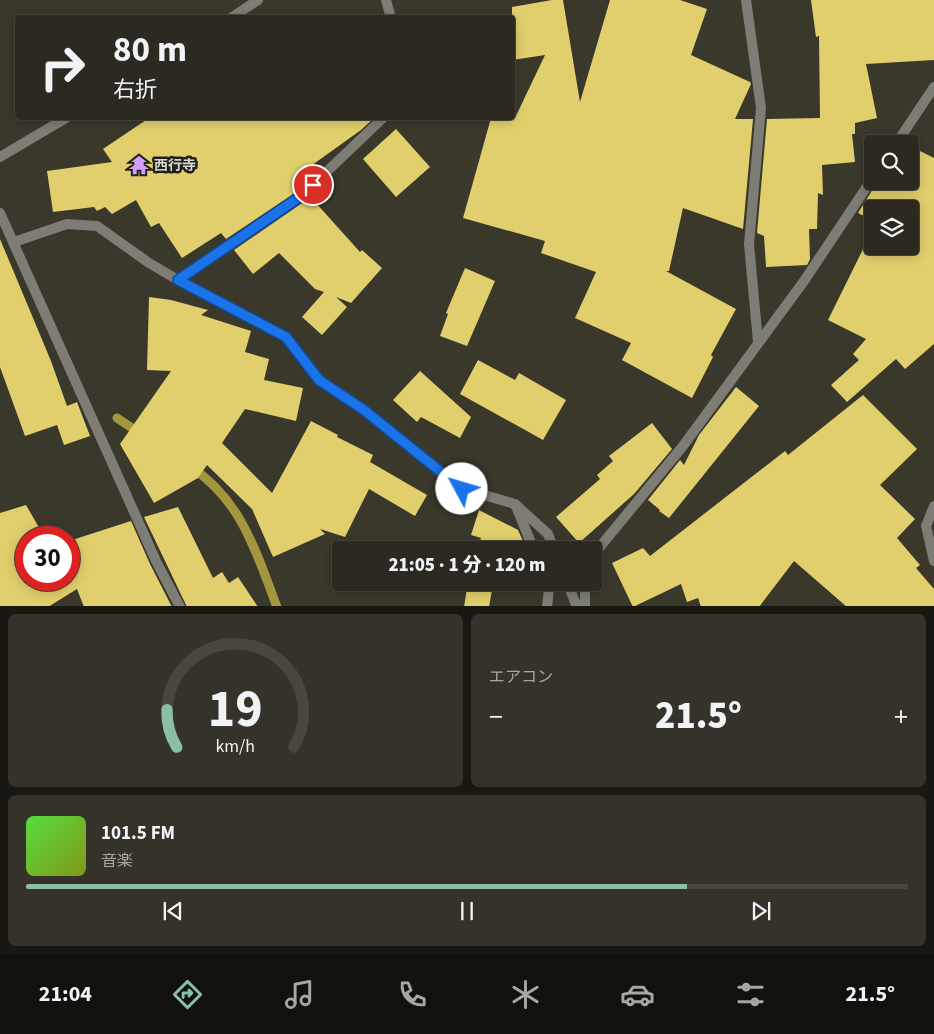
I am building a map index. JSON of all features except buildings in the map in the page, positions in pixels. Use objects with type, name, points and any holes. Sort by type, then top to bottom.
[{"type":"street","points":[[236,15],[258,0]]},
{"type":"street","points":[[386,0],[390,15]]},
{"type":"street","points":[[746,0],[762,108],[749,244],[758,342]]},
{"type":"street","points":[[902,135],[934,87]]},
{"type":"street","points":[[0,157],[63,120]]},
{"type":"street","points":[[178,280],[298,198],[382,120]]},
{"type":"street","points":[[602,544],[683,446],[804,281],[865,190]]},
{"type":"street","points":[[0,213],[156,562],[180,606]]},
{"type":"street","points":[[14,242],[67,224],[97,226],[149,263],[286,337],[319,380],[364,410],[462,489],[515,504],[548,534],[551,541]]},
{"type":"street","points":[[515,504],[530,541]]},
{"type":"street","points":[[934,506],[926,526],[934,561]]},
{"type":"street","points":[[547,606],[549,591]]},
{"type":"street","points":[[571,591],[577,606]]},
{"type":"street","points":[[585,591],[585,606]]},
{"type":"waterway","points":[[117,418],[141,434]]},
{"type":"waterway","points":[[191,467],[223,495],[235,512],[254,547],[277,606]]},
{"type":"place","name":"西行寺","points":[[139,165]]},
{"type":"route","points":[[313,185],[298,198],[178,280],[286,337],[319,380],[364,410],[462,489]]}]
